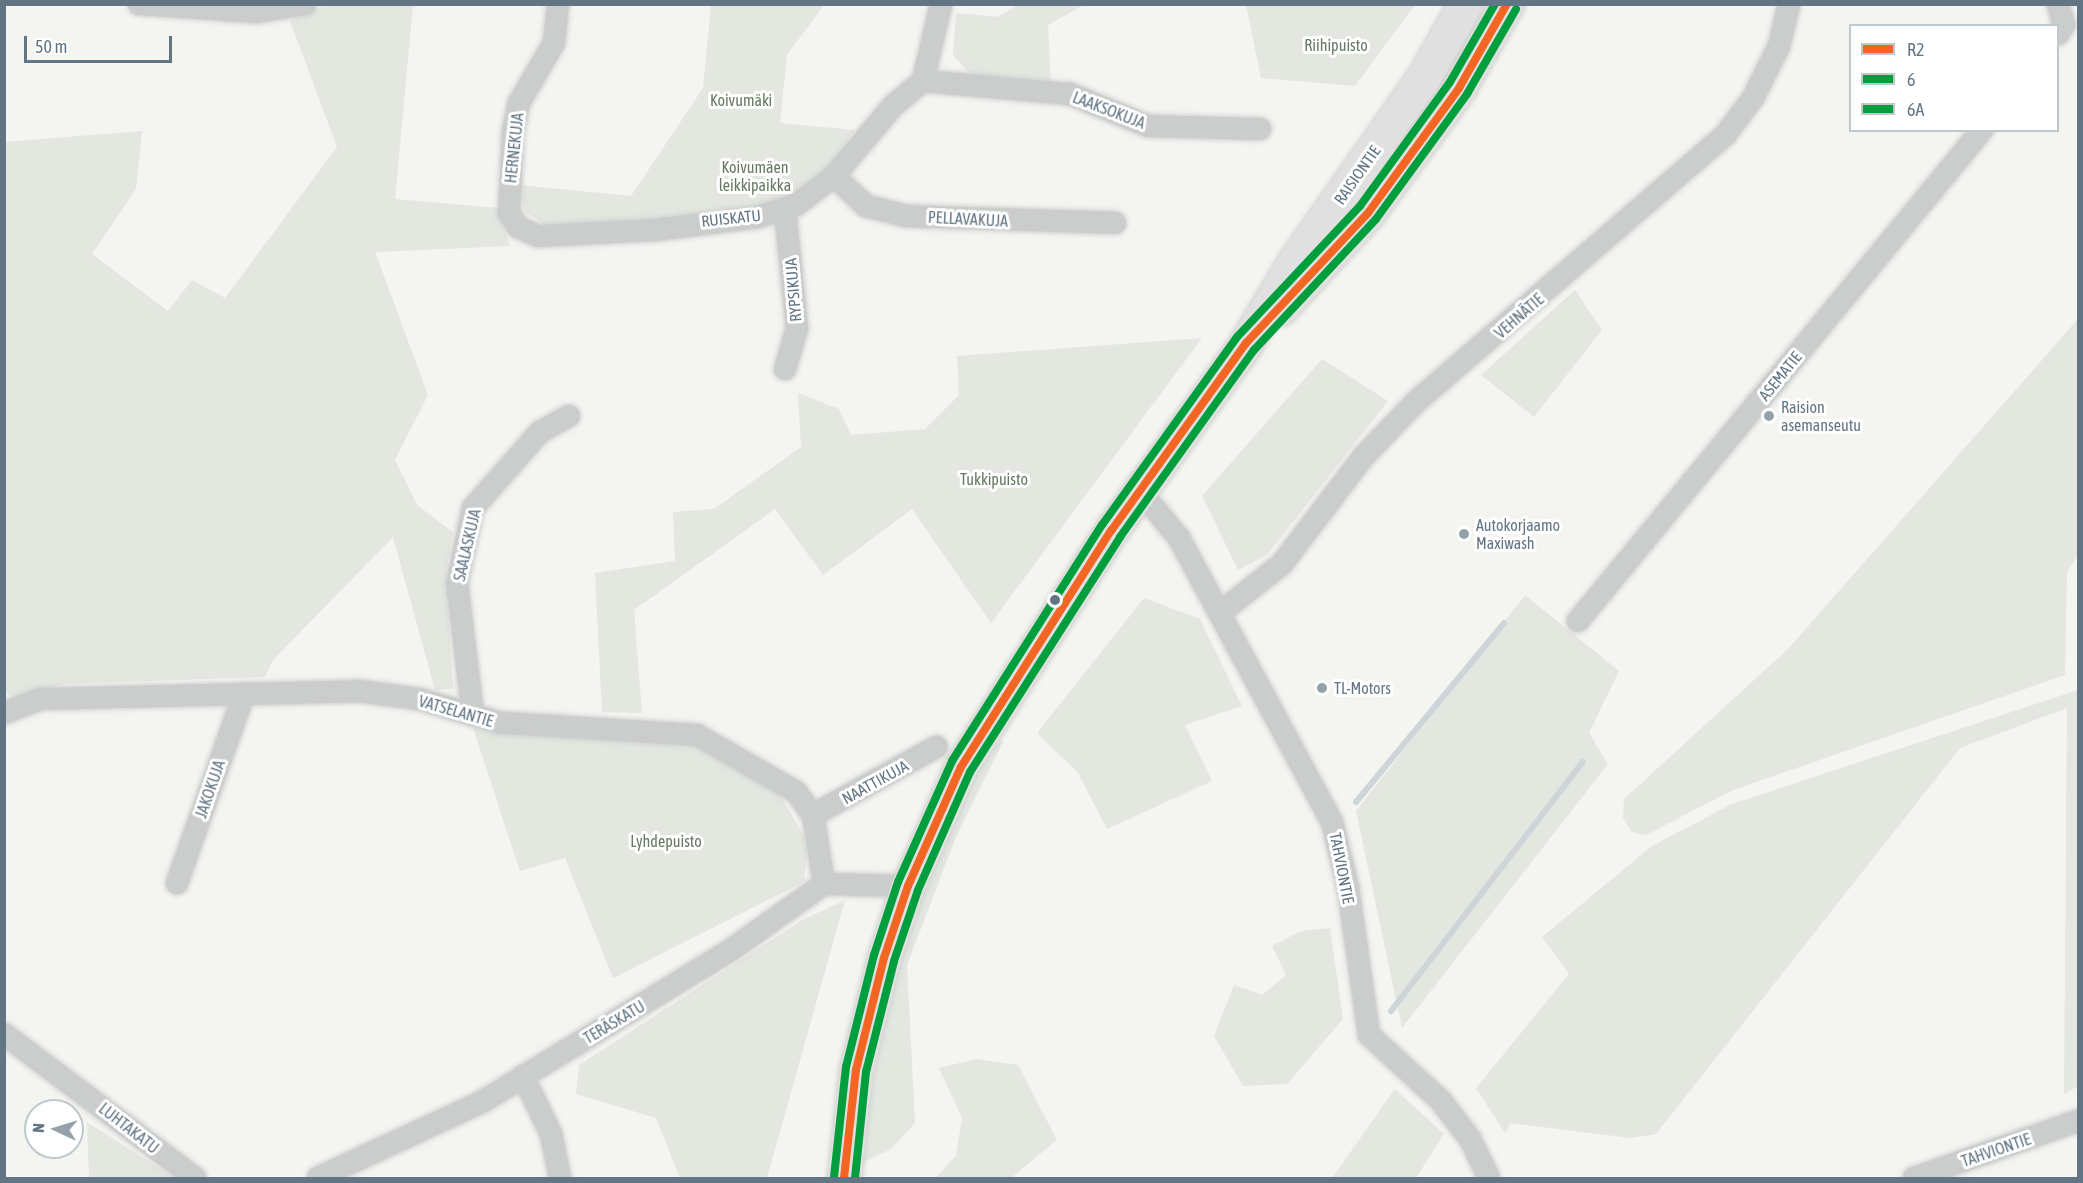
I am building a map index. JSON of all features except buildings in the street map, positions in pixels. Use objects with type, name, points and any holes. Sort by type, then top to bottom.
[{"type":"main road","name":"RAISIONTIE","points":[[844,1179],[856,1070],[908,886],[940,808],[987,722],[1140,491],[1246,343],[1295,261],[1424,77],[1465,4]]},
{"type":"main road","name":"RAISIONTIE","points":[[1246,343],[1368,213],[1458,88],[1507,4]]},
{"type":"street","points":[[139,4],[257,12],[305,4]]},
{"type":"street","name":"HERNEKUJA","points":[[518,227],[509,213],[513,132],[519,103],[554,43],[558,4]]},
{"type":"street","points":[[923,81],[941,4]]},
{"type":"street","name":"VEHNÄTIE","points":[[1221,612],[1282,564],[1364,456],[1418,401],[1726,134],[1753,98],[1779,46],[1789,4]]},
{"type":"street","points":[[2058,4],[2064,25],[2059,32]]},
{"type":"street","name":"RUISKATU","points":[[518,227],[538,236],[622,233],[785,209],[834,176],[893,106],[923,81]]},
{"type":"street","name":"LAAKSOKUJA","points":[[923,81],[1070,94],[1148,126],[1260,129]]},
{"type":"street","name":"ASEMATIE","points":[[1578,621],[1980,132]]},
{"type":"street","name":"PELLAVAKUJA","points":[[834,176],[866,206],[907,216],[1115,223]]},
{"type":"street","name":"RYPSIKUJA","points":[[785,209],[797,328],[785,369]]},
{"type":"street","name":"SAALASKUJA","points":[[473,715],[457,583],[473,508],[540,432],[569,416]]},
{"type":"street","name":"TAHVIONTIE","points":[[1140,491],[1179,538],[1221,612],[1332,822],[1346,876],[1369,1035],[1440,1101],[1470,1139],[1489,1179]]},
{"type":"street","name":"VATSELANTIE","points":[[4,712],[40,699],[359,691],[419,699],[473,715],[521,725],[696,735],[777,777],[813,815]]},
{"type":"street","name":"JAKOKUJA","points":[[177,883],[243,694]]},
{"type":"street","name":"NAATTIKUJA","points":[[813,815],[936,747]]},
{"type":"street","points":[[813,815],[824,884],[908,886]]},
{"type":"street","name":"TERÄSKATU","points":[[318,1179],[523,1076],[728,952],[824,884]]},
{"type":"street","name":"LUHTAKATU","points":[[4,1034],[195,1179]]},
{"type":"street","points":[[523,1076],[551,1134],[560,1179]]},
{"type":"street","name":"TAHVIONTIE","points":[[1914,1179],[2079,1121]]},
{"type":"green space","name":"Riihipuisto","points":[[1246,4],[1415,5],[1355,86],[1261,78]]},
{"type":"green space","points":[[324,5],[413,5],[395,199],[499,208],[510,246],[375,252],[428,395],[395,460],[417,505],[453,532],[446,573],[453,689],[435,690],[393,537],[273,660],[265,677],[64,684],[12,699],[4,688],[4,142],[142,131],[136,189],[92,254],[168,311],[192,280],[225,298],[337,147],[290,21]]},
{"type":"green space","name":"Koivumäki","points":[[711,5],[824,5],[787,55],[780,123],[855,130],[818,180],[794,200],[757,213],[547,226],[525,212],[519,185],[631,196],[703,88]]},
{"type":"green space","points":[[1018,5],[1084,5],[1048,25],[1051,88],[971,75],[953,55],[956,13],[997,17]]},
{"type":"green space","points":[[1575,290],[1602,330],[1534,417],[1481,375]]},
{"type":"green space","points":[[2078,319],[2078,556],[2067,571],[2065,675],[1733,790],[1646,835],[1632,832],[1623,818],[1624,799],[1788,649]]},
{"type":"green space","name":"Tukkipuisto","points":[[1202,338],[991,623],[912,509],[823,575],[775,509],[634,610],[642,713],[602,712],[595,573],[675,561],[673,512],[714,509],[801,447],[798,393],[839,409],[851,435],[925,429],[959,395],[957,356]]},
{"type":"green space","points":[[1322,359],[1388,401],[1267,555],[1238,570],[1202,496]]},
{"type":"green space","points":[[1525,595],[1619,671],[1589,733],[1608,764],[1402,1028],[1356,811]]},
{"type":"green space","points":[[1144,598],[1200,619],[1242,706],[1185,725],[1212,781],[1107,829],[1078,773],[1037,733]]},
{"type":"green space","points":[[2078,690],[2078,1086],[2064,1094],[2067,708],[1960,748],[1656,1134],[1631,1138],[1511,1123],[1505,1133],[1476,1088],[1569,974],[1542,937],[1652,846],[1732,804]]},
{"type":"green space","name":"Lyhdepuisto","points":[[473,728],[687,742],[748,771],[781,796],[808,844],[804,882],[613,978],[565,858],[520,871]]},
{"type":"green space","points":[[1004,740],[956,837],[907,965],[915,1123],[891,1149],[859,1164],[888,993],[923,892],[989,747]]},
{"type":"green space","points":[[845,900],[767,1178],[680,1178],[656,1118],[576,1094],[579,1065],[804,919]]},
{"type":"green space","points":[[1330,928],[1343,1019],[1287,1084],[1243,1086],[1214,1036],[1234,985],[1262,995],[1286,975],[1272,946],[1301,931]]},
{"type":"green space","points":[[976,1059],[1018,1065],[1057,1140],[1011,1178],[935,1178],[956,1156],[962,1118],[939,1068]]},
{"type":"green space","points":[[1395,1089],[1444,1134],[1416,1178],[1332,1178]]},
{"type":"green space","points":[[87,1122],[175,1178],[89,1178]]},
{"type":"waterway","points":[[1356,802],[1504,623]]},
{"type":"waterway","points":[[1391,1011],[1583,762]]},
{"type":"transit line","name":"6A","points":[[834,1177],[846,1067],[874,955],[898,882],[952,761],[1102,525],[1237,337],[1360,206],[1450,82],[1495,4]]},
{"type":"transit line","name":"R2","points":[[844,1178],[856,1070],[884,958],[908,886],[961,767],[1111,531],[1246,343],[1368,213],[1459,88],[1507,4]]},
{"type":"transit line","name":"6","points":[[855,1178],[866,1072],[894,961],[918,890],[970,772],[1120,537],[1254,350],[1376,219],[1467,94],[1516,9]]},
{"type":"place","name":"Raision asemanseutu","points":[[1769,416]]},
{"type":"place","name":"Autokorjaamo Maxiwash","points":[[1464,534]]},
{"type":"place","name":"TL-Motors","points":[[1322,688]]},
{"type":"park label","name":"Koivumäen leikkipaikka","points":[[755,176]]}]
